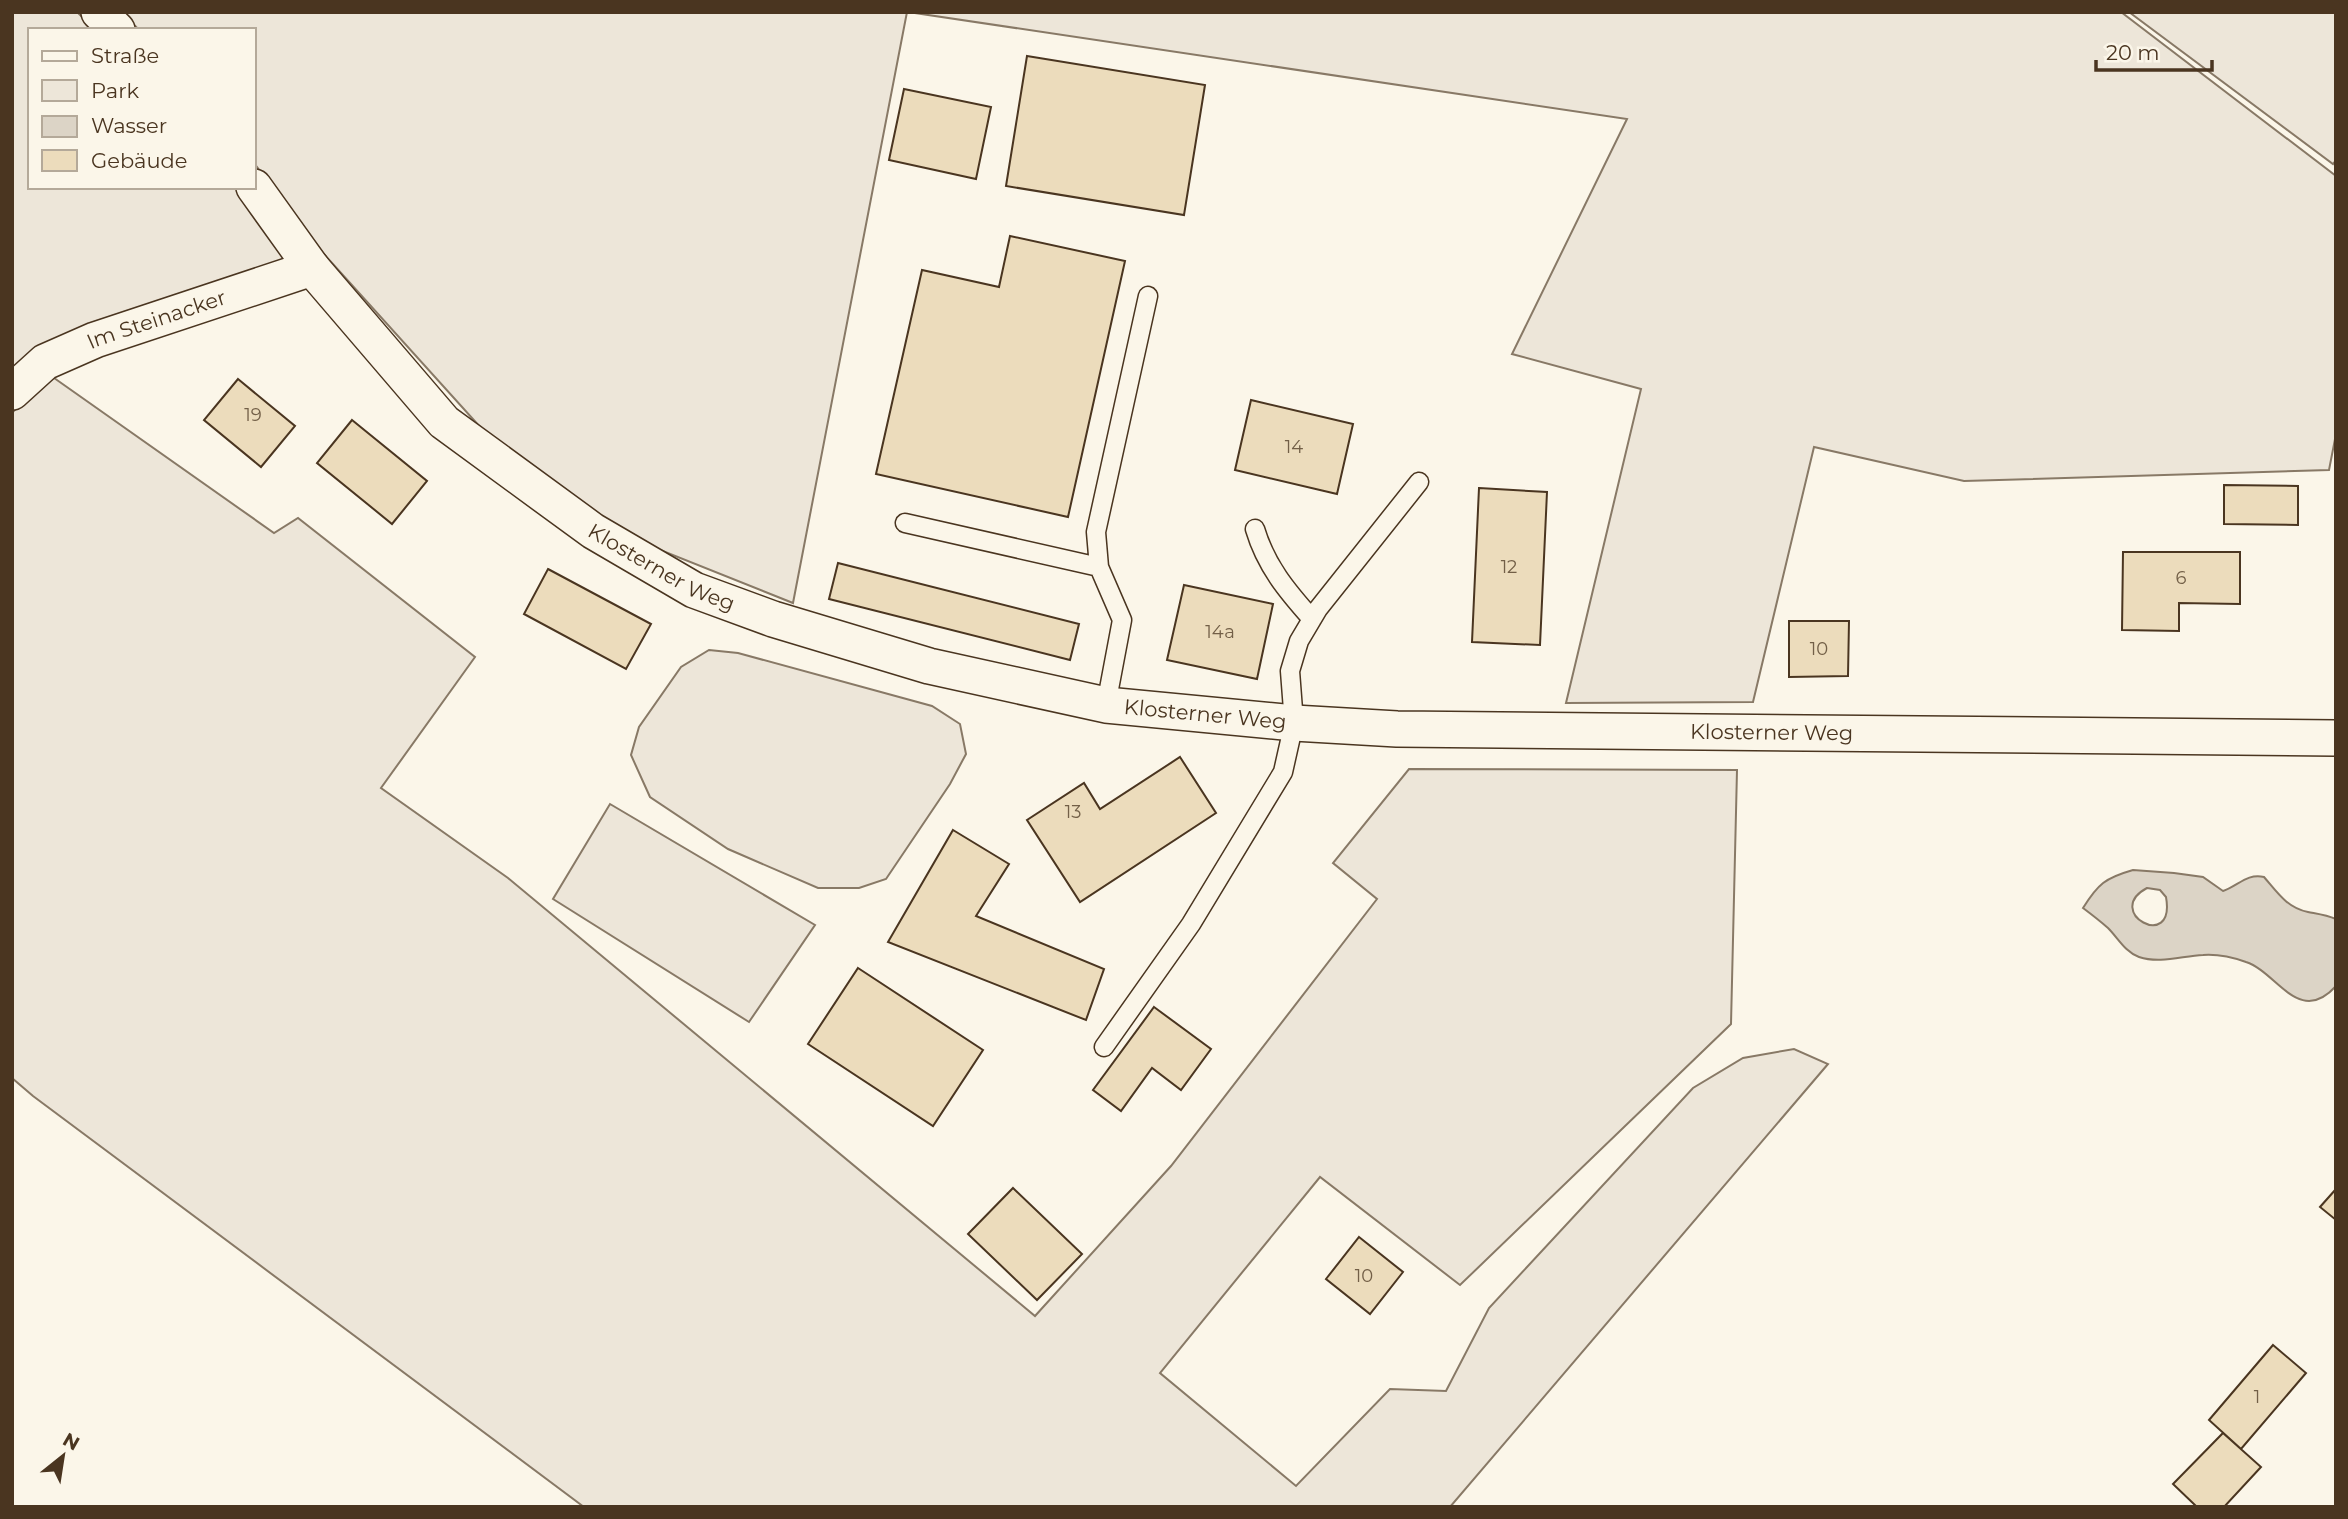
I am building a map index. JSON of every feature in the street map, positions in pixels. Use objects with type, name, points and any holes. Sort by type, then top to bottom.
[{"type":"street","points":[[99,12],[115,28]]},
{"type":"street","name":"Klosterner Weg","points":[[255,189],[312,268],[444,422],[593,531],[694,590],[773,619],[929,666],[1106,705],[1294,723],[1398,729],[2336,738]]},
{"type":"street","name":"Im Steinacker","points":[[12,392],[45,362],[95,340],[312,268]]},
{"type":"lane","points":[[1106,705],[1122,620],[1099,567],[1096,532],[1148,296]]},
{"type":"lane","points":[[1104,1047],[1191,924],[1283,772],[1294,723],[1290,671],[1299,642],[1318,609],[1419,482]]},
{"type":"lane","points":[[905,523],[1099,567]]},
{"type":"lane","points":[[1255,529],[1261,550],[1280,582],[1312,619]]},
{"type":"green space","points":[[12,12],[77,12],[94,28],[28,28],[28,189],[239,189],[291,261],[12,371]]},
{"type":"green space","points":[[122,12],[907,12],[793,603],[610,530],[481,428],[323,253],[256,166],[256,28],[137,28]]},
{"type":"green space","points":[[908,12],[2121,12],[2336,176],[2336,434],[2329,470],[1964,481],[1814,447],[1753,702],[1566,703],[1641,389],[1512,354],[1627,119]]},
{"type":"green space","points":[[2129,12],[2336,12],[2336,160],[2333,164]]},
{"type":"green space","points":[[47,373],[274,533],[298,518],[475,657],[381,788],[508,878],[1035,1316],[1171,1166],[1377,899],[1333,863],[1409,769],[1737,770],[1731,1024],[1460,1285],[1320,1177],[1160,1373],[1296,1486],[1390,1389],[1446,1391],[1489,1308],[1693,1088],[1743,1058],[1794,1049],[1828,1064],[1450,1507],[584,1507],[12,1078],[12,413]]},
{"type":"green space","points":[[709,650],[738,653],[932,706],[960,724],[966,754],[950,784],[886,879],[859,888],[818,888],[728,849],[650,797],[631,755],[639,727],[681,667]]},
{"type":"green space","points":[[610,804],[815,925],[749,1022],[553,899]]},
{"type":"water","points":[[2133,870],[2203,877],[2223,891],[2248,878],[2264,877],[2283,899],[2294,907],[2336,919],[2336,986],[2323,997],[2311,1001],[2299,999],[2257,968],[2235,959],[2208,955],[2155,960],[2134,955],[2108,928],[2083,908],[2103,883]],"holes":[[[2147,888],[2160,890],[2166,897],[2166,914],[2161,923],[2153,925],[2143,922],[2132,907],[2135,898]]]},
{"type":"building","points":[[1027,56],[1205,85],[1184,215],[1006,186]]},
{"type":"building","points":[[904,89],[991,107],[976,179],[889,160]]},
{"type":"building","points":[[1010,236],[1125,261],[1068,517],[876,474],[922,270],[999,287]]},
{"type":"building","points":[[238,379],[295,426],[261,467],[204,420]]},
{"type":"building","points":[[1251,400],[1353,424],[1337,494],[1235,470]]},
{"type":"building","points":[[352,420],[427,481],[392,524],[317,463]]},
{"type":"building","points":[[2224,485],[2298,486],[2298,525],[2224,524]]},
{"type":"building","points":[[1479,488],[1547,492],[1540,645],[1472,642]]},
{"type":"building","points":[[2123,552],[2240,552],[2240,604],[2179,603],[2179,631],[2122,630]]},
{"type":"building","points":[[838,563],[1079,624],[1070,660],[829,599]]},
{"type":"building","points":[[548,569],[651,624],[626,669],[524,614]]},
{"type":"building","points":[[1184,585],[1273,604],[1257,679],[1167,660]]},
{"type":"building","points":[[1789,621],[1849,621],[1848,676],[1789,677]]},
{"type":"building","points":[[1180,757],[1216,813],[1080,902],[1027,820],[1084,783],[1100,809]]},
{"type":"building","points":[[953,830],[1009,864],[976,916],[1104,969],[1086,1020],[888,942]]},
{"type":"building","points":[[858,968],[983,1050],[933,1126],[808,1044]]},
{"type":"building","points":[[1154,1007],[1211,1049],[1181,1090],[1152,1068],[1121,1111],[1093,1090]]},
{"type":"building","points":[[1013,1188],[1082,1254],[1037,1300],[968,1234]]},
{"type":"building","points":[[2336,1189],[2336,1220],[2320,1207]]},
{"type":"building","points":[[1359,1237],[1403,1272],[1370,1314],[1326,1279]]},
{"type":"building","points":[[2273,1345],[2306,1373],[2241,1449],[2209,1420]]},
{"type":"building","points":[[2223,1433],[2261,1467],[2224,1507],[2197,1507],[2173,1484]]}]
